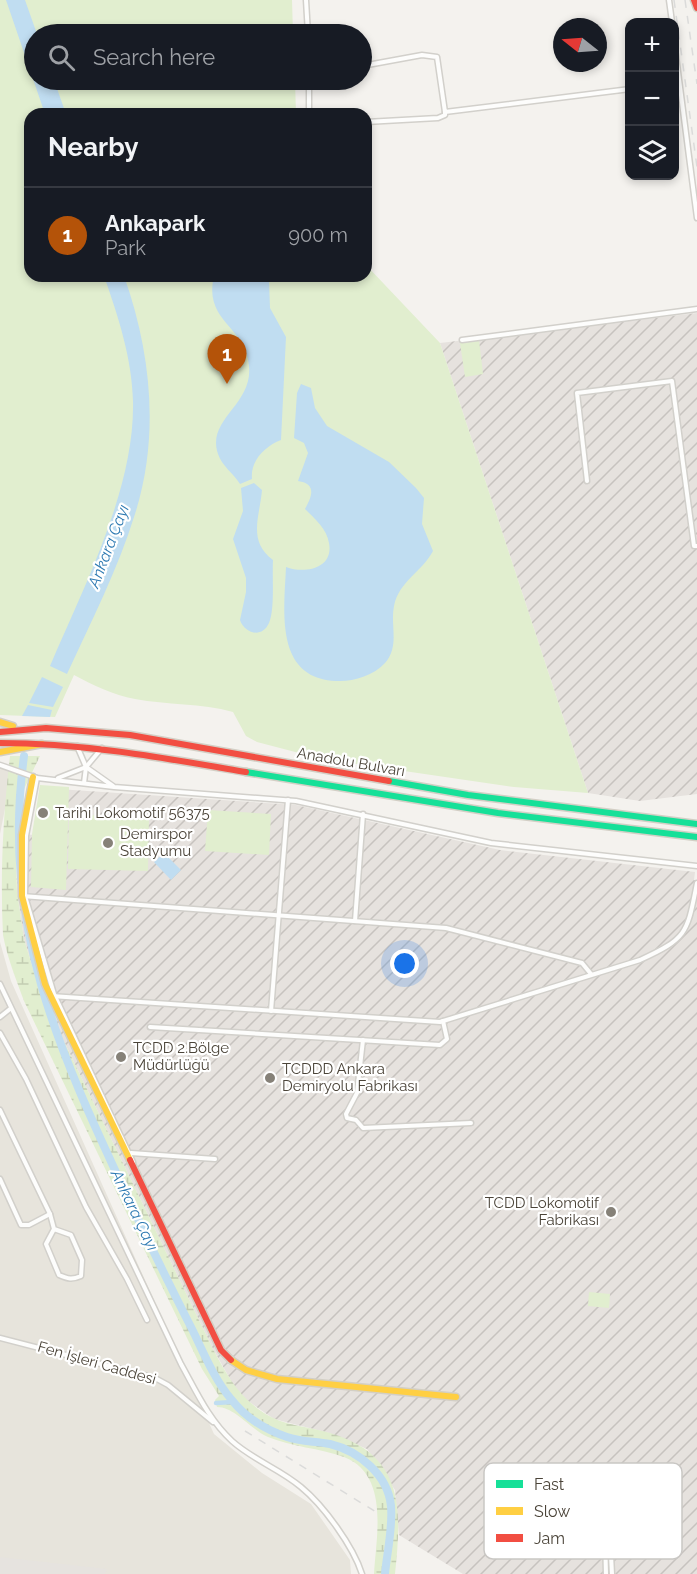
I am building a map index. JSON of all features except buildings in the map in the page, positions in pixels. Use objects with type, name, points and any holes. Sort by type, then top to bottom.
[{"type":"main road","points":[[694,0],[697,8]]},
{"type":"main road","points":[[0,724],[12,729]]},
{"type":"main road","name":"Anadolu Bulvarı","points":[[12,729],[46,728],[130,735],[468,795],[697,824]]},
{"type":"main road","points":[[0,732],[12,729]]},
{"type":"main road","points":[[0,752],[11,752],[46,742]]},
{"type":"main road","name":"Anadolu Bulvarı","points":[[0,743],[46,742],[102,748],[256,771],[498,813],[697,837]]},
{"type":"main road","points":[[33,777],[22,835],[24,896],[52,997],[221,1350],[236,1366],[252,1373],[277,1379],[456,1397]]},
{"type":"street","points":[[306,0],[307,24]]},
{"type":"street","points":[[669,0],[671,18]]},
{"type":"street","points":[[372,64],[422,55],[437,57],[445,112],[445,115],[438,118],[372,122]]},
{"type":"street","points":[[679,72],[697,218]]},
{"type":"street","points":[[309,90],[309,108]]},
{"type":"street","points":[[445,112],[625,90]]},
{"type":"street","points":[[462,340],[697,309]]},
{"type":"street","points":[[587,481],[577,393],[672,381],[694,546],[697,546]]},
{"type":"street","points":[[76,746],[86,767],[114,787]]},
{"type":"street","points":[[56,779],[86,767],[102,748]]},
{"type":"street","points":[[0,765],[33,777],[114,787],[288,800],[363,814],[491,843],[697,866]]},
{"type":"street","points":[[84,783],[86,767]]},
{"type":"street","points":[[271,1011],[288,800]]},
{"type":"street","points":[[355,921],[363,814]]},
{"type":"street","points":[[52,997],[443,1021],[640,960],[672,945],[681,938],[690,918],[697,883]]},
{"type":"street","points":[[24,896],[446,928],[582,963],[591,974]]},
{"type":"street","points":[[0,984],[181,1364],[215,1424],[246,1454],[301,1486],[347,1543],[362,1574]]},
{"type":"street","points":[[0,1016],[10,1009]]},
{"type":"street","points":[[150,1026],[440,1045],[447,1039],[443,1021]]},
{"type":"street","points":[[0,1033],[26,1079],[91,1216],[128,1279],[147,1320]]},
{"type":"street","points":[[363,1040],[357,1093],[346,1114],[347,1118],[356,1120],[363,1128],[471,1123]]},
{"type":"street","points":[[0,1110],[50,1214],[54,1229],[46,1244],[58,1275],[69,1280],[81,1276],[82,1260],[71,1235],[54,1229]]},
{"type":"street","points":[[129,1154],[215,1159]]},
{"type":"street","points":[[1,1182],[21,1225],[29,1225],[50,1214]]},
{"type":"street","name":"Fen İşleri Caddesi","points":[[0,1338],[154,1378],[168,1385],[215,1424]]},
{"type":"street","points":[[606,1559],[606,1574]]},
{"type":"street","points":[[611,1559],[612,1574]]},
{"type":"shaded area","points":[[697,313],[697,794],[640,801],[588,793],[440,343]]},
{"type":"shaded area","points":[[0,767],[12,773],[0,834]]},
{"type":"shaded area","points":[[43,788],[296,805],[500,850],[695,872],[694,880],[697,881],[697,1574],[463,1574],[399,1535],[395,1490],[367,1449],[329,1433],[274,1419],[245,1399],[234,1386],[213,1349],[40,992],[24,939],[17,892],[18,834],[36,835]]},
{"type":"shaded area","points":[[0,942],[11,981],[214,1434],[262,1473],[311,1504],[350,1560],[351,1574],[0,1574]]},
{"type":"shaded area","points":[[0,1557],[107,1569],[105,1574],[0,1574]]},
{"type":"green space","points":[[0,0],[292,0],[293,24],[24,24],[24,90],[295,90],[296,108],[24,108],[24,282],[372,282],[372,271],[440,343],[588,793],[514,787],[322,759],[257,742],[246,736],[233,712],[127,697],[103,689],[74,675],[55,717],[0,715]]},
{"type":"green space","points":[[479,340],[483,374],[465,377],[460,343]]},
{"type":"green space","points":[[10,756],[40,756],[24,789],[16,858],[17,892],[24,939],[40,992],[213,1349],[234,1384],[247,1400],[264,1413],[280,1421],[330,1433],[354,1443],[372,1455],[385,1470],[393,1487],[397,1506],[395,1574],[374,1574],[377,1508],[368,1478],[359,1466],[335,1454],[268,1437],[236,1414],[217,1407],[215,1400],[219,1396],[202,1369],[24,1001],[9,960],[3,935],[3,846]]},
{"type":"green space","points":[[40,785],[69,787],[66,890],[31,887],[32,834]]},
{"type":"green space","points":[[208,810],[271,814],[269,855],[205,851]]},
{"type":"green space","name":"Demirspor Stadyumu","points":[[69,815],[149,816],[148,871],[68,869]]},
{"type":"green space","points":[[589,1292],[610,1294],[609,1308],[588,1306]]},
{"type":"water","points":[[6,0],[25,0],[33,24],[24,24],[24,53]]},
{"type":"water","points":[[37,90],[58,90],[64,108],[43,108]]},
{"type":"water","points":[[106,282],[126,282],[141,334],[149,394],[148,454],[135,514],[121,555],[67,674],[50,666],[92,570],[117,502],[126,468],[133,401],[130,369],[119,322]]},
{"type":"water","points":[[213,282],[269,282],[270,308],[286,337],[281,440],[264,450],[253,466],[252,479],[240,484],[220,458],[216,442],[218,431],[244,391],[249,366],[241,342],[214,304]]},
{"type":"water","points":[[301,384],[311,388],[315,408],[327,426],[389,462],[424,498],[422,524],[433,551],[397,597],[393,613],[393,643],[390,656],[375,671],[352,680],[319,678],[303,670],[293,657],[288,641],[284,604],[286,567],[301,570],[316,567],[327,559],[329,552],[326,533],[305,509],[311,496],[311,488],[298,481],[308,453],[304,443],[294,438],[297,393]]},
{"type":"water","points":[[254,483],[262,490],[257,528],[260,545],[273,560],[271,617],[266,628],[258,633],[249,631],[240,620],[246,592],[246,578],[233,539],[243,511],[241,488]]},
{"type":"water","points":[[42,677],[63,687],[53,707],[29,703]]},
{"type":"water","points":[[28,705],[52,710],[50,717],[22,716]]},
{"type":"water","points":[[164,853],[181,870],[171,880],[154,862]]},
{"type":"waterway","name":"Ankara Çayı","points":[[24,756],[19,820],[21,881],[30,938],[44,994],[62,1048],[84,1102],[206,1358],[231,1399],[249,1417],[279,1434],[298,1440],[330,1444],[351,1452],[370,1466],[384,1484],[391,1506],[391,1531],[385,1574]]},
{"type":"waterway","points":[[216,1403],[233,1402]]},
{"type":"railway","points":[[674,0],[697,167]]},
{"type":"railway","points":[[685,0],[697,84]]},
{"type":"railway","points":[[245,1431],[376,1512]]},
{"type":"traffic: fast","points":[[246,772],[498,813],[697,837]]},
{"type":"traffic: fast","points":[[389,781],[468,795],[697,824]]},
{"type":"traffic: slow","points":[[0,722],[13,726]]},
{"type":"traffic: slow","points":[[0,752],[42,744]]},
{"type":"traffic: slow","points":[[33,777],[22,835],[22,896],[45,984],[130,1160]]},
{"type":"traffic: slow","points":[[231,1360],[246,1370],[277,1379],[456,1397]]},
{"type":"traffic: jam","points":[[694,0],[697,8]]},
{"type":"traffic: jam","points":[[0,732],[46,728],[130,735],[389,781]]},
{"type":"traffic: jam","points":[[0,743],[93,748],[246,772]]},
{"type":"traffic: jam","points":[[130,1160],[221,1350],[231,1360]]},
{"type":"place","name":"Ankapark","points":[[227,384]]},
{"type":"place","name":"Tarihi Lokomotif 56375","points":[[43,813]]},
{"type":"place","name":"Demirspor Stadyumu","points":[[108,843]]},
{"type":"place","name":"TCDD 2.Bölge Müdürlüğü","points":[[121,1057]]},
{"type":"place","name":"TCDDD Ankara Demiryolu Fabrikası","points":[[270,1078]]},
{"type":"place","name":"TCDD Lokomotif Fabrikası","points":[[611,1212]]}]
